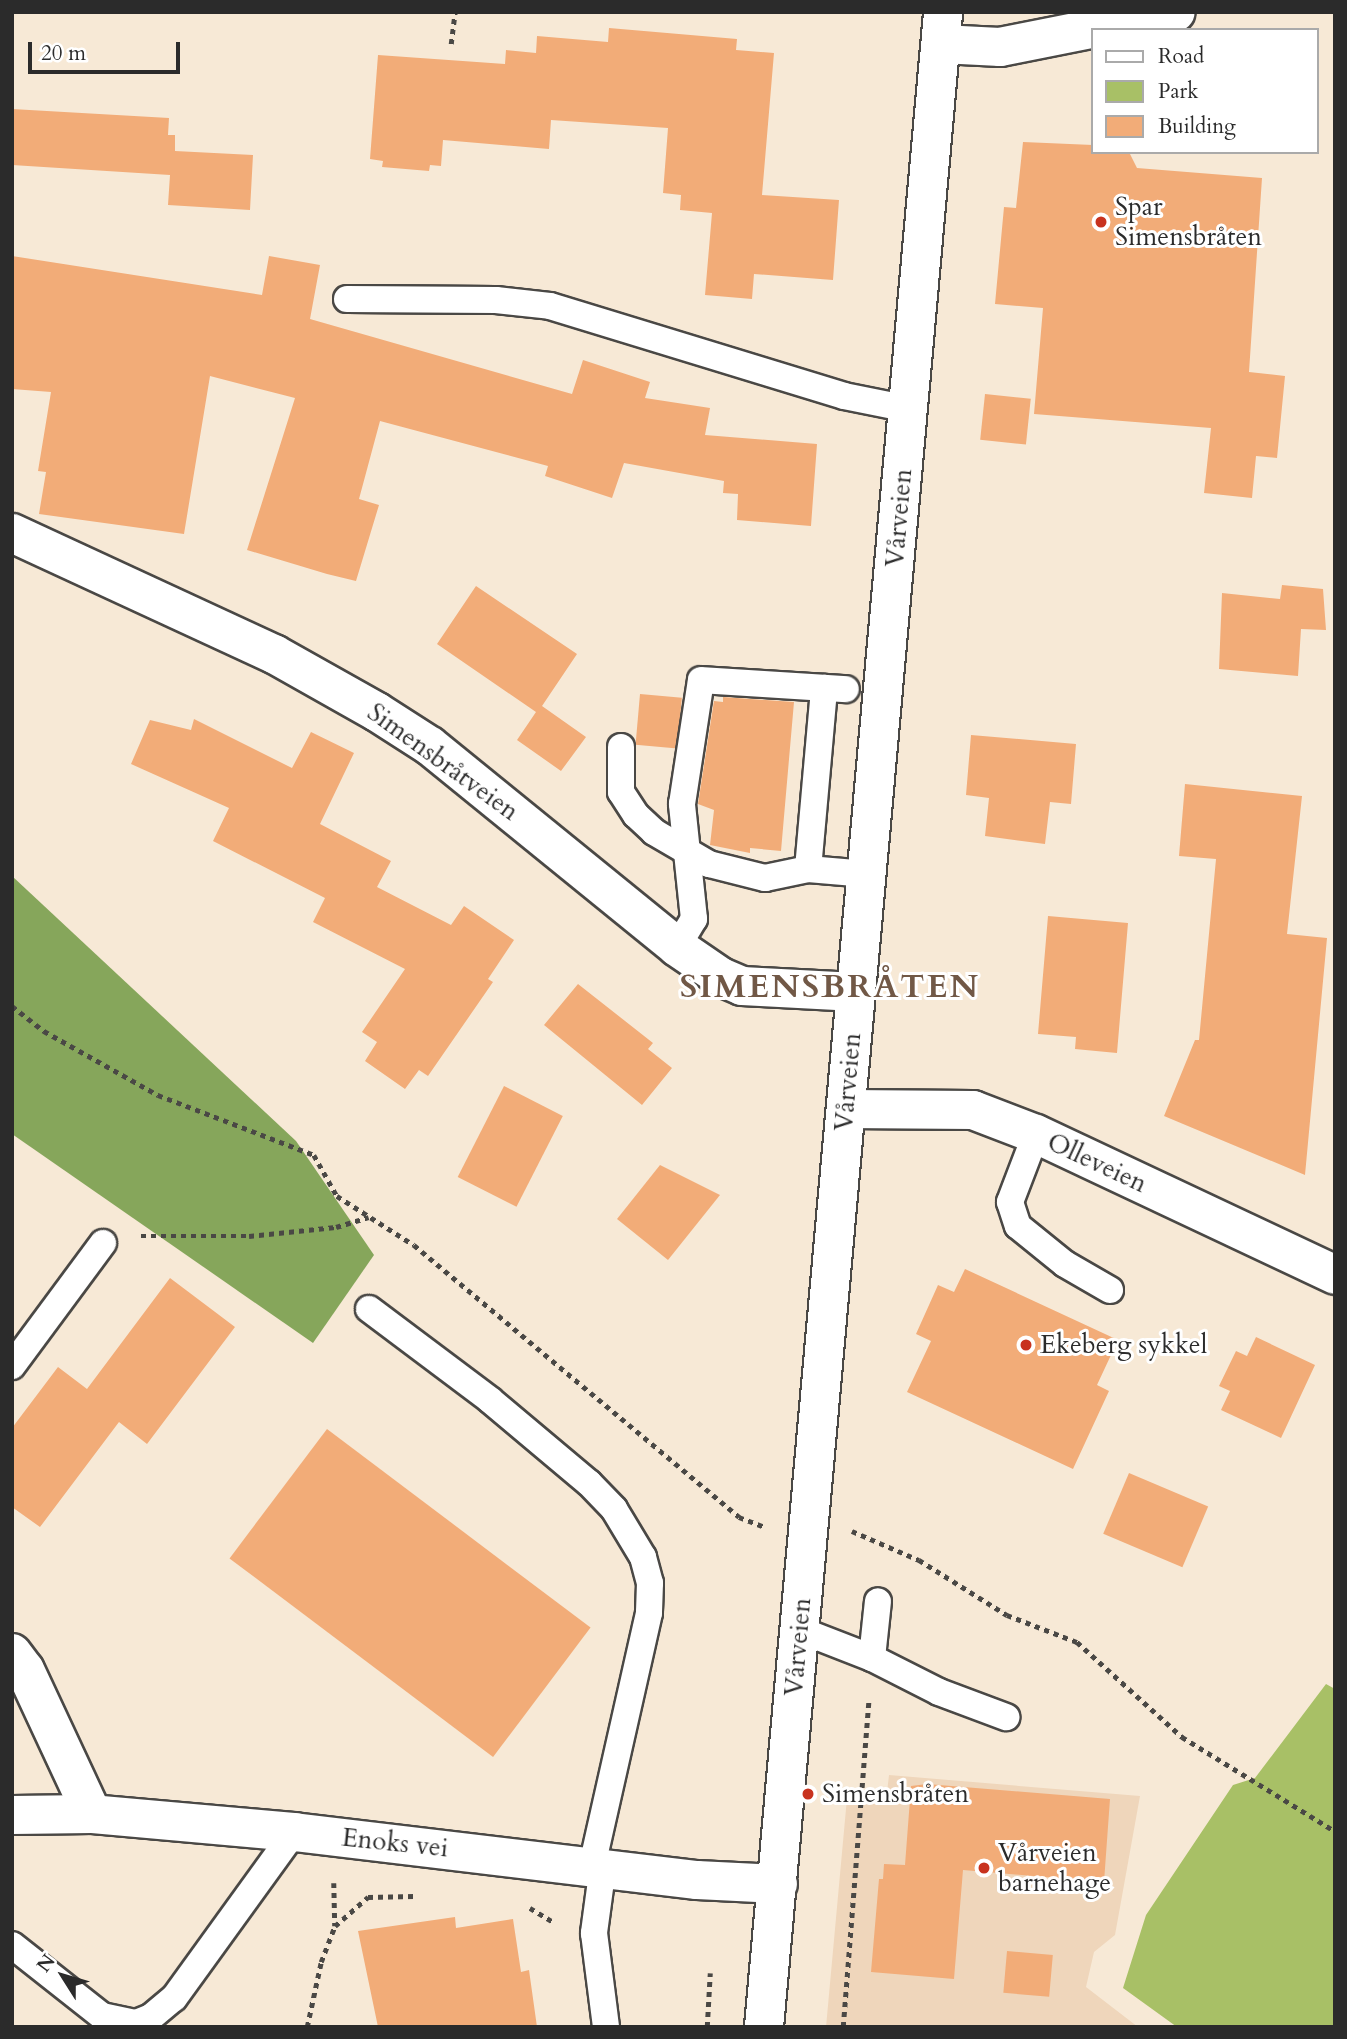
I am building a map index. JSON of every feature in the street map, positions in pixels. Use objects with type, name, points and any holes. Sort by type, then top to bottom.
[{"type":"street","points":[[1096,28],[1176,12]]},
{"type":"street","points":[[942,28],[1000,47],[1092,29]]},
{"type":"street","name":"Vårveien","points":[[764,2027],[942,28]]},
{"type":"street","name":"Simensbråtveien","points":[[12,533],[274,654],[377,712],[430,746],[677,947],[742,986],[856,992]]},
{"type":"street","name":"Olleveien","points":[[846,1109],[956,1107],[1036,1134],[1335,1275]]},
{"type":"street","points":[[12,1653],[25,1670],[92,1814]]},
{"type":"street","name":"Enoks vei","points":[[12,1815],[92,1814],[294,1832],[597,1865],[697,1880],[778,1884]]},
{"type":"lane","points":[[347,299],[496,300],[551,306],[844,396],[909,409]]},
{"type":"lane","points":[[677,947],[694,919],[682,804],[701,681],[835,688],[808,869]]},
{"type":"lane","points":[[621,747],[619,778],[628,804],[654,832],[730,873],[765,878],[808,869],[867,874]]},
{"type":"lane","points":[[1036,1134],[1010,1202],[1018,1226],[1065,1264],[1110,1290]]},
{"type":"lane","points":[[12,1366],[103,1244]]},
{"type":"lane","points":[[369,1309],[489,1400],[589,1483],[614,1509],[643,1557],[650,1583],[649,1613],[597,1865],[594,1933],[606,2027]]},
{"type":"lane","points":[[872,1658],[878,1601]]},
{"type":"lane","points":[[800,1630],[872,1658],[939,1692],[1006,1717]]},
{"type":"lane","points":[[12,1945],[102,2016],[136,2023],[144,2020],[174,1998],[294,1832]]},
{"type":"path","points":[[451,44],[456,12]]},
{"type":"path","points":[[12,1006],[44,1031],[158,1095],[314,1155],[337,1196],[414,1245],[738,1517],[772,1526]]},
{"type":"path","points":[[103,1244],[126,1237],[182,1234],[249,1236],[336,1227],[369,1216]]},
{"type":"path","points":[[844,1530],[863,1532],[891,1545],[1007,1615],[1077,1642],[1182,1737],[1335,1831]]},
{"type":"path","points":[[843,2027],[872,1658]]},
{"type":"path","points":[[307,2027],[321,1962],[335,1926],[368,1897],[421,1896]]},
{"type":"path","points":[[521,1904],[545,1915],[572,1937],[594,1933]]},
{"type":"path","points":[[707,2027],[710,1973]]},
{"type":"shaded area","name":"Vårveien barnehage","points":[[889,1775],[1140,1796],[1115,1935],[1094,1952],[1086,1987],[1138,2027],[826,2027],[847,1798],[886,1801]]},
{"type":"green space","points":[[12,876],[296,1141],[374,1255],[313,1343],[12,1134]]},
{"type":"green space","points":[[1326,1684],[1335,1689],[1335,2027],[1177,2027],[1123,1988],[1146,1915],[1233,1785],[1255,1778]]},
{"type":"building","points":[[609,28],[737,39],[736,50],[774,53],[762,195],[839,200],[833,280],[754,274],[752,299],[705,295],[712,213],[680,210],[681,195],[663,193],[668,128],[551,120],[549,149],[443,140],[441,166],[430,165],[429,171],[382,167],[383,161],[370,159],[378,55],[505,64],[506,50],[536,53],[537,36],[608,42]]},
{"type":"building","points":[[12,109],[169,118],[168,135],[175,135],[175,151],[253,155],[250,210],[168,205],[170,175],[12,165]]},
{"type":"building","points":[[1023,142],[1092,145],[1092,154],[1130,154],[1137,168],[1262,178],[1249,372],[1285,376],[1277,458],[1256,456],[1252,498],[1204,493],[1211,428],[1034,414],[1043,308],[995,304],[1004,207],[1016,208]]},
{"type":"building","points":[[12,256],[262,295],[269,256],[320,265],[310,319],[572,394],[583,360],[650,382],[645,398],[710,408],[705,435],[817,444],[811,526],[737,520],[738,494],[723,493],[724,481],[624,463],[612,498],[545,476],[548,466],[380,421],[359,499],[379,505],[356,581],[327,574],[247,550],[295,398],[210,376],[184,534],[39,514],[46,472],[38,471],[51,392],[12,389]]},
{"type":"building","points":[[985,394],[1031,399],[1026,445],[980,440]]},
{"type":"building","points":[[1282,585],[1323,589],[1326,630],[1301,629],[1298,676],[1219,669],[1222,593],[1280,599]]},
{"type":"building","points":[[476,586],[577,654],[542,706],[586,737],[561,771],[517,740],[536,712],[437,644]]},
{"type":"building","points":[[640,694],[682,698],[677,748],[636,745]]},
{"type":"building","points":[[723,697],[794,702],[781,851],[750,848],[750,853],[710,845],[714,810],[698,804],[714,701],[723,702]]},
{"type":"building","points":[[194,719],[292,768],[311,732],[354,753],[320,824],[391,861],[377,887],[451,925],[464,906],[514,940],[488,979],[493,982],[428,1076],[419,1070],[405,1089],[365,1061],[377,1042],[362,1032],[405,969],[313,922],[325,898],[213,841],[229,808],[131,764],[150,720],[191,730]]},
{"type":"building","points":[[971,735],[1076,744],[1071,804],[1050,802],[1045,844],[985,836],[989,798],[966,795]]},
{"type":"building","points":[[1185,784],[1302,796],[1287,934],[1327,938],[1305,1175],[1164,1116],[1195,1040],[1199,1040],[1216,859],[1179,856]]},
{"type":"building","points":[[1048,916],[1128,923],[1117,1053],[1075,1049],[1076,1037],[1038,1034]]},
{"type":"building","points":[[578,984],[653,1043],[648,1049],[672,1068],[642,1105],[544,1025]]},
{"type":"building","points":[[504,1086],[563,1116],[516,1207],[458,1177]]},
{"type":"building","points":[[660,1165],[720,1195],[668,1260],[617,1219]]},
{"type":"building","points":[[965,1269],[1118,1340],[1097,1385],[1109,1391],[1073,1469],[907,1392],[931,1341],[916,1334],[938,1285],[954,1292]]},
{"type":"building","points":[[170,1278],[235,1327],[147,1444],[119,1422],[40,1527],[12,1507],[12,1428],[58,1367],[87,1389]]},
{"type":"building","points":[[1256,1337],[1315,1365],[1281,1438],[1221,1410],[1230,1391],[1219,1386],[1236,1351],[1247,1356]]},
{"type":"building","points":[[327,1429],[591,1628],[493,1757],[230,1558]]},
{"type":"building","points":[[1129,1473],[1208,1507],[1182,1567],[1103,1534]]},
{"type":"building","points":[[927,1784],[1110,1799],[1104,1882],[963,1870],[954,1979],[871,1972],[879,1879],[883,1879],[884,1864],[905,1865],[911,1786]]},
{"type":"building","points":[[455,1917],[456,1928],[513,1919],[521,1972],[529,1970],[537,2027],[378,2027],[358,1931]]},
{"type":"building","points":[[1007,1951],[1053,1955],[1049,1997],[1003,1993]]},
{"type":"place","name":"Spar Simensbråten","points":[[1101,222]]},
{"type":"place","name":"Ekeberg sykkel","points":[[1026,1345]]},
{"type":"place","name":"Simensbråten","points":[[808,1794]]},
{"type":"place","name":"Vårveien barnehage","points":[[984,1868]]},
{"type":"district","name":"SIMENSBRÅTEN","points":[[830,987]]}]
